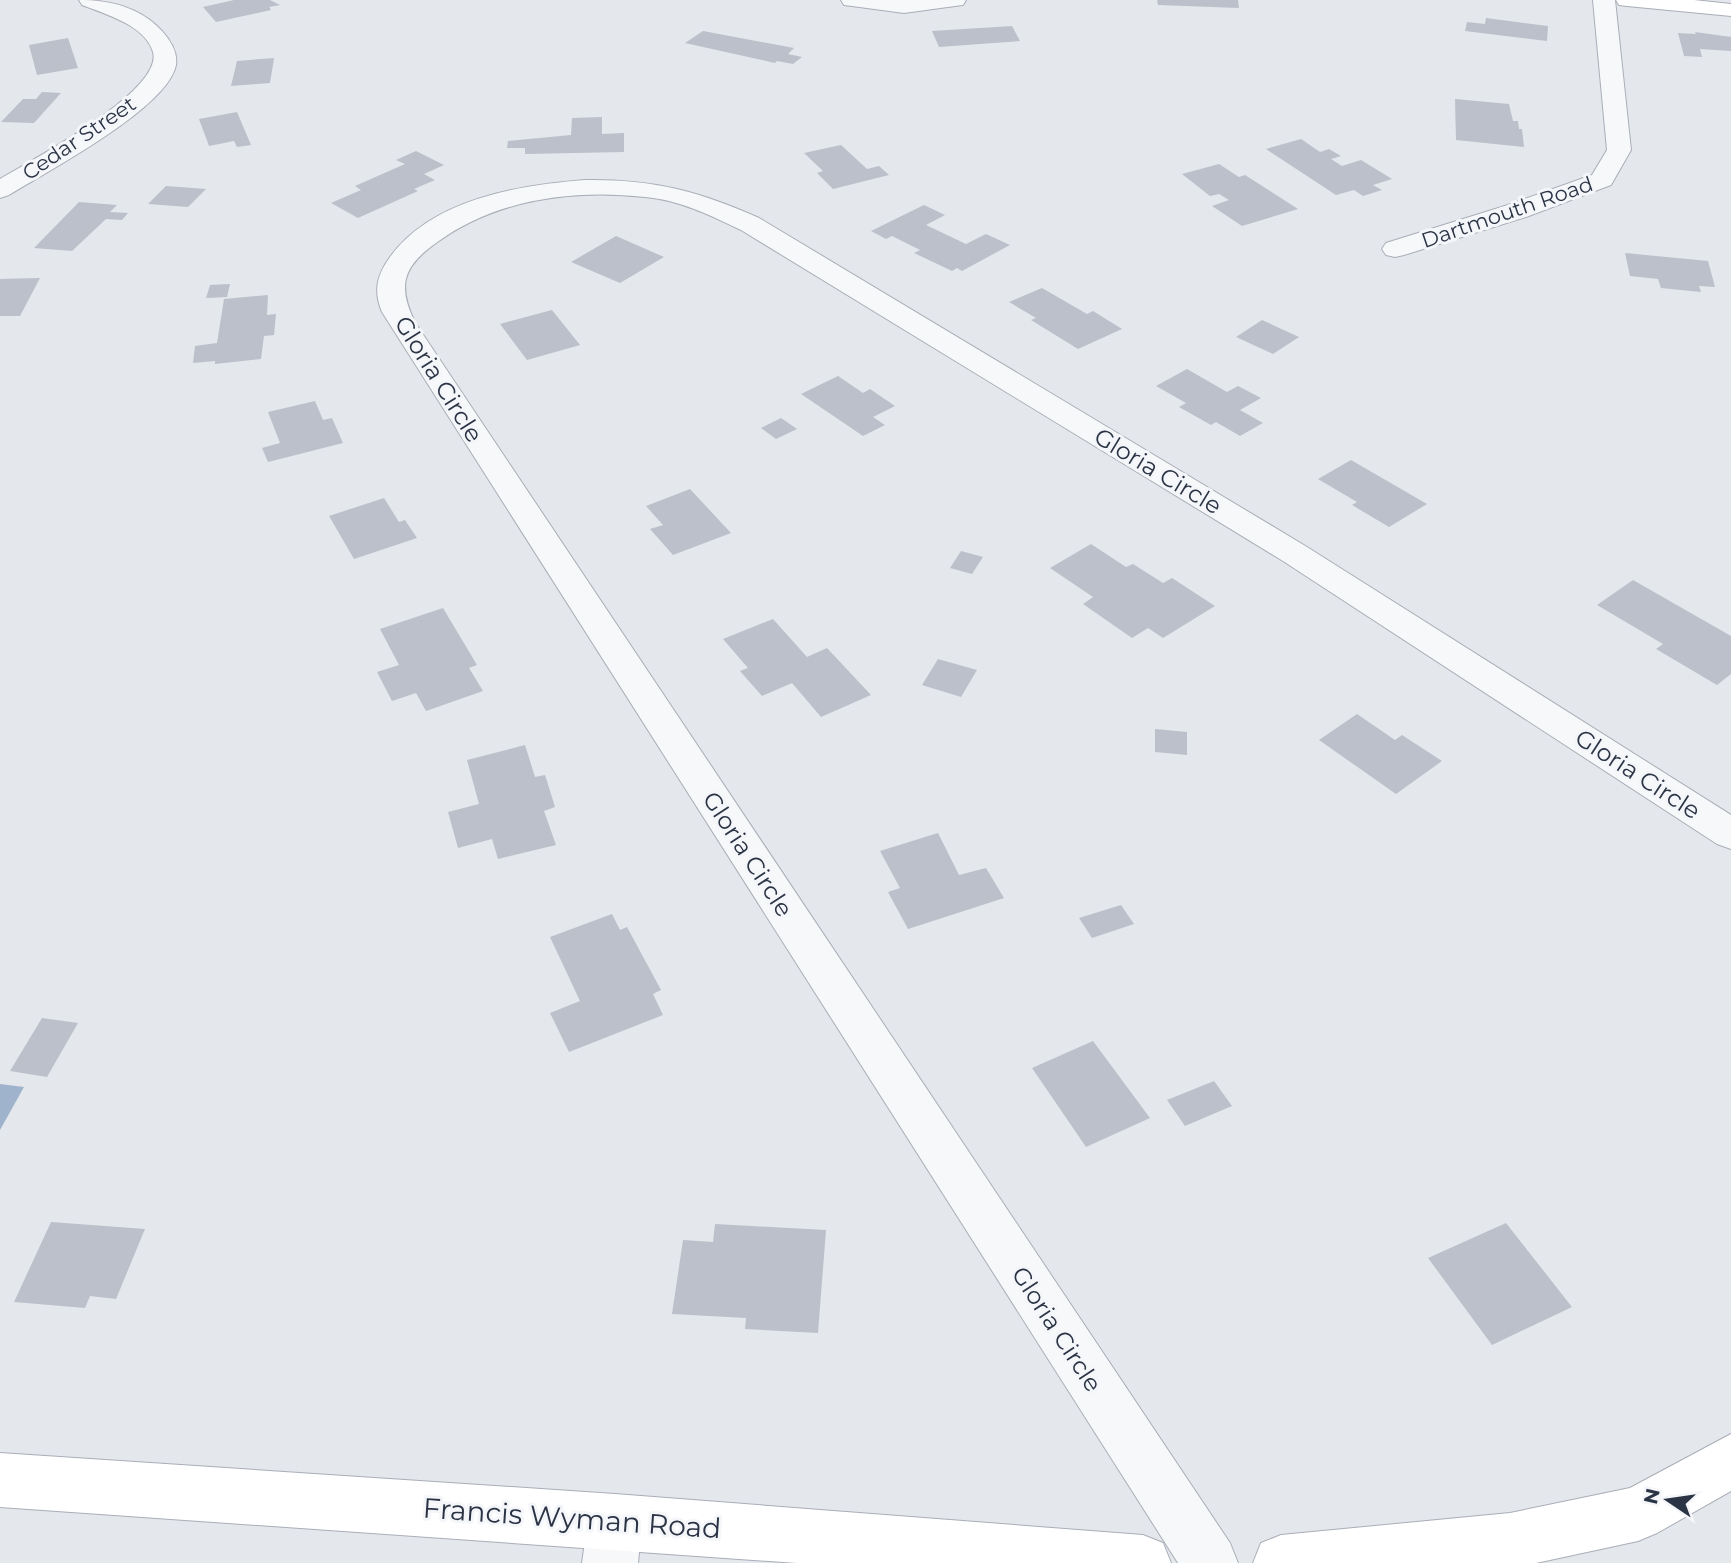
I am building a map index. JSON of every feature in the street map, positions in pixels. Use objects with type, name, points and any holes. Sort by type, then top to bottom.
[{"type":"main road","points":[[1627,0],[1731,9]]},
{"type":"main road","points":[[1281,1563],[1510,1541],[1638,1514],[1731,1461]]},
{"type":"main road","name":"Francis Wyman Road","points":[[0,1480],[613,1542],[1143,1563]]},
{"type":"street","name":"Cedar Street","points":[[0,190],[119,113],[151,86],[163,70],[164,52],[157,40],[131,20],[90,0]]},
{"type":"street","points":[[852,0],[904,6],[955,0]]},
{"type":"street","name":"Dartmouth Road","points":[[1395,249],[1517,211],[1602,180],[1619,150],[1604,0]]},
{"type":"street","name":"Gloria Circle","points":[[1210,1563],[402,324],[393,306],[390,289],[394,272],[407,252],[451,220],[480,207],[549,191],[584,187],[647,189],[705,202],[750,224],[1294,554],[1731,834]]},
{"type":"water","points":[[0,1084],[24,1087],[0,1130]]},
{"type":"building","points":[[234,0],[270,0],[280,5],[269,7],[271,10],[216,22],[203,7]]},
{"type":"building","points":[[1157,0],[1238,0],[1239,8],[1158,5]]},
{"type":"building","points":[[1486,18],[1548,26],[1547,41],[1465,31],[1467,22],[1485,24]]},
{"type":"building","points":[[1012,26],[1020,41],[939,47],[932,31]]},
{"type":"building","points":[[703,31],[794,48],[788,54],[802,57],[793,64],[777,61],[775,63],[685,43]]},
{"type":"building","points":[[1695,32],[1731,37],[1731,51],[1700,49],[1702,57],[1684,56],[1678,33],[1696,34]]},
{"type":"building","points":[[68,38],[78,68],[37,75],[29,45]]},
{"type":"building","points":[[274,58],[270,83],[231,86],[237,61]]},
{"type":"building","points":[[42,92],[61,93],[34,123],[1,122],[23,99],[36,99]]},
{"type":"building","points":[[1455,99],[1509,104],[1513,121],[1518,121],[1519,129],[1522,129],[1524,147],[1456,140]]},
{"type":"building","points":[[237,112],[251,145],[237,147],[234,141],[209,146],[199,119]]},
{"type":"building","points":[[602,117],[602,134],[624,133],[624,152],[525,154],[525,148],[507,148],[508,141],[571,135],[572,118]]},
{"type":"building","points":[[1301,139],[1320,152],[1329,149],[1341,156],[1331,159],[1342,166],[1361,160],[1392,179],[1373,185],[1382,190],[1363,196],[1354,190],[1336,195],[1266,149]]},
{"type":"building","points":[[841,145],[867,169],[879,166],[889,175],[833,189],[817,173],[823,171],[804,153]]},
{"type":"building","points":[[416,151],[444,165],[424,174],[435,180],[414,189],[418,191],[358,218],[331,203],[361,190],[355,186],[405,164],[396,160]]},
{"type":"building","points":[[1219,164],[1239,177],[1245,175],[1298,209],[1242,226],[1212,206],[1229,200],[1219,194],[1210,196],[1182,174]]},
{"type":"building","points":[[166,186],[206,189],[188,207],[148,204]]},
{"type":"building","points":[[79,202],[117,205],[110,212],[128,213],[122,220],[106,219],[72,251],[34,248]]},
{"type":"building","points":[[924,205],[945,215],[926,225],[966,244],[986,234],[1010,245],[962,271],[957,268],[952,271],[914,253],[920,250],[892,236],[886,239],[871,231]]},
{"type":"building","points":[[616,236],[664,257],[620,283],[571,262]]},
{"type":"building","points":[[1625,253],[1708,261],[1715,287],[1699,286],[1701,292],[1661,288],[1658,279],[1630,276]]},
{"type":"building","points":[[40,278],[20,316],[0,316],[0,279]]},
{"type":"building","points":[[230,284],[227,297],[206,298],[210,285]]},
{"type":"building","points":[[1042,288],[1087,314],[1093,311],[1122,329],[1078,349],[1031,320],[1036,318],[1009,302]]},
{"type":"building","points":[[268,295],[267,315],[276,314],[274,335],[264,336],[261,359],[215,364],[215,361],[193,363],[195,346],[217,343],[224,299]]},
{"type":"building","points":[[552,310],[580,345],[527,360],[500,324]]},
{"type":"building","points":[[1262,320],[1299,337],[1273,354],[1236,337]]},
{"type":"building","points":[[1187,369],[1227,392],[1238,386],[1261,398],[1240,410],[1263,423],[1240,436],[1216,422],[1211,425],[1179,407],[1186,403],[1156,386]]},
{"type":"building","points":[[838,376],[863,393],[870,389],[895,406],[873,417],[885,425],[863,436],[801,394]]},
{"type":"building","points":[[315,401],[323,420],[332,418],[343,443],[268,462],[262,448],[280,443],[268,412]]},
{"type":"building","points":[[781,418],[797,429],[776,439],[761,428]]},
{"type":"building","points":[[1351,460],[1427,504],[1389,527],[1352,505],[1357,502],[1318,479]]},
{"type":"building","points":[[690,489],[731,533],[673,555],[650,529],[663,525],[646,506]]},
{"type":"building","points":[[384,498],[399,522],[405,520],[417,538],[354,559],[329,516]]},
{"type":"building","points":[[1091,544],[1126,567],[1133,564],[1163,583],[1172,578],[1215,606],[1163,638],[1148,628],[1132,638],[1083,604],[1093,597],[1050,568]]},
{"type":"building","points":[[961,551],[983,557],[972,574],[950,568]]},
{"type":"building","points":[[1633,580],[1731,636],[1731,674],[1717,685],[1656,649],[1663,644],[1597,605]]},
{"type":"building","points":[[443,608],[477,665],[469,668],[483,691],[426,711],[416,693],[392,701],[377,672],[399,665],[380,629]]},
{"type":"building","points":[[773,619],[807,657],[827,648],[871,695],[821,717],[792,683],[762,696],[740,671],[748,668],[723,639]]},
{"type":"building","points":[[938,659],[977,670],[961,697],[922,685]]},
{"type":"building","points":[[1357,714],[1395,740],[1402,735],[1442,761],[1396,794],[1319,740]]},
{"type":"building","points":[[1155,729],[1187,732],[1187,755],[1155,752]]},
{"type":"building","points":[[525,745],[535,777],[545,775],[555,807],[544,811],[556,845],[498,859],[492,839],[458,848],[448,812],[479,804],[467,760]]},
{"type":"building","points":[[938,833],[959,875],[986,868],[1004,898],[908,929],[888,892],[900,888],[880,851]]},
{"type":"building","points":[[1121,905],[1134,924],[1092,938],[1079,918]]},
{"type":"building","points":[[612,914],[620,930],[627,927],[661,990],[653,994],[663,1015],[569,1052],[550,1013],[580,1001],[550,937]]},
{"type":"building","points":[[42,1018],[78,1023],[47,1077],[10,1071]]},
{"type":"building","points":[[1093,1041],[1150,1118],[1086,1147],[1032,1068]]},
{"type":"building","points":[[1214,1081],[1232,1106],[1185,1126],[1167,1100]]},
{"type":"building","points":[[51,1222],[145,1229],[116,1299],[90,1296],[85,1308],[14,1302]]},
{"type":"building","points":[[1506,1223],[1572,1307],[1492,1345],[1428,1258]]},
{"type":"building","points":[[715,1224],[826,1230],[818,1333],[745,1329],[746,1318],[672,1314],[683,1240],[713,1242]]}]
